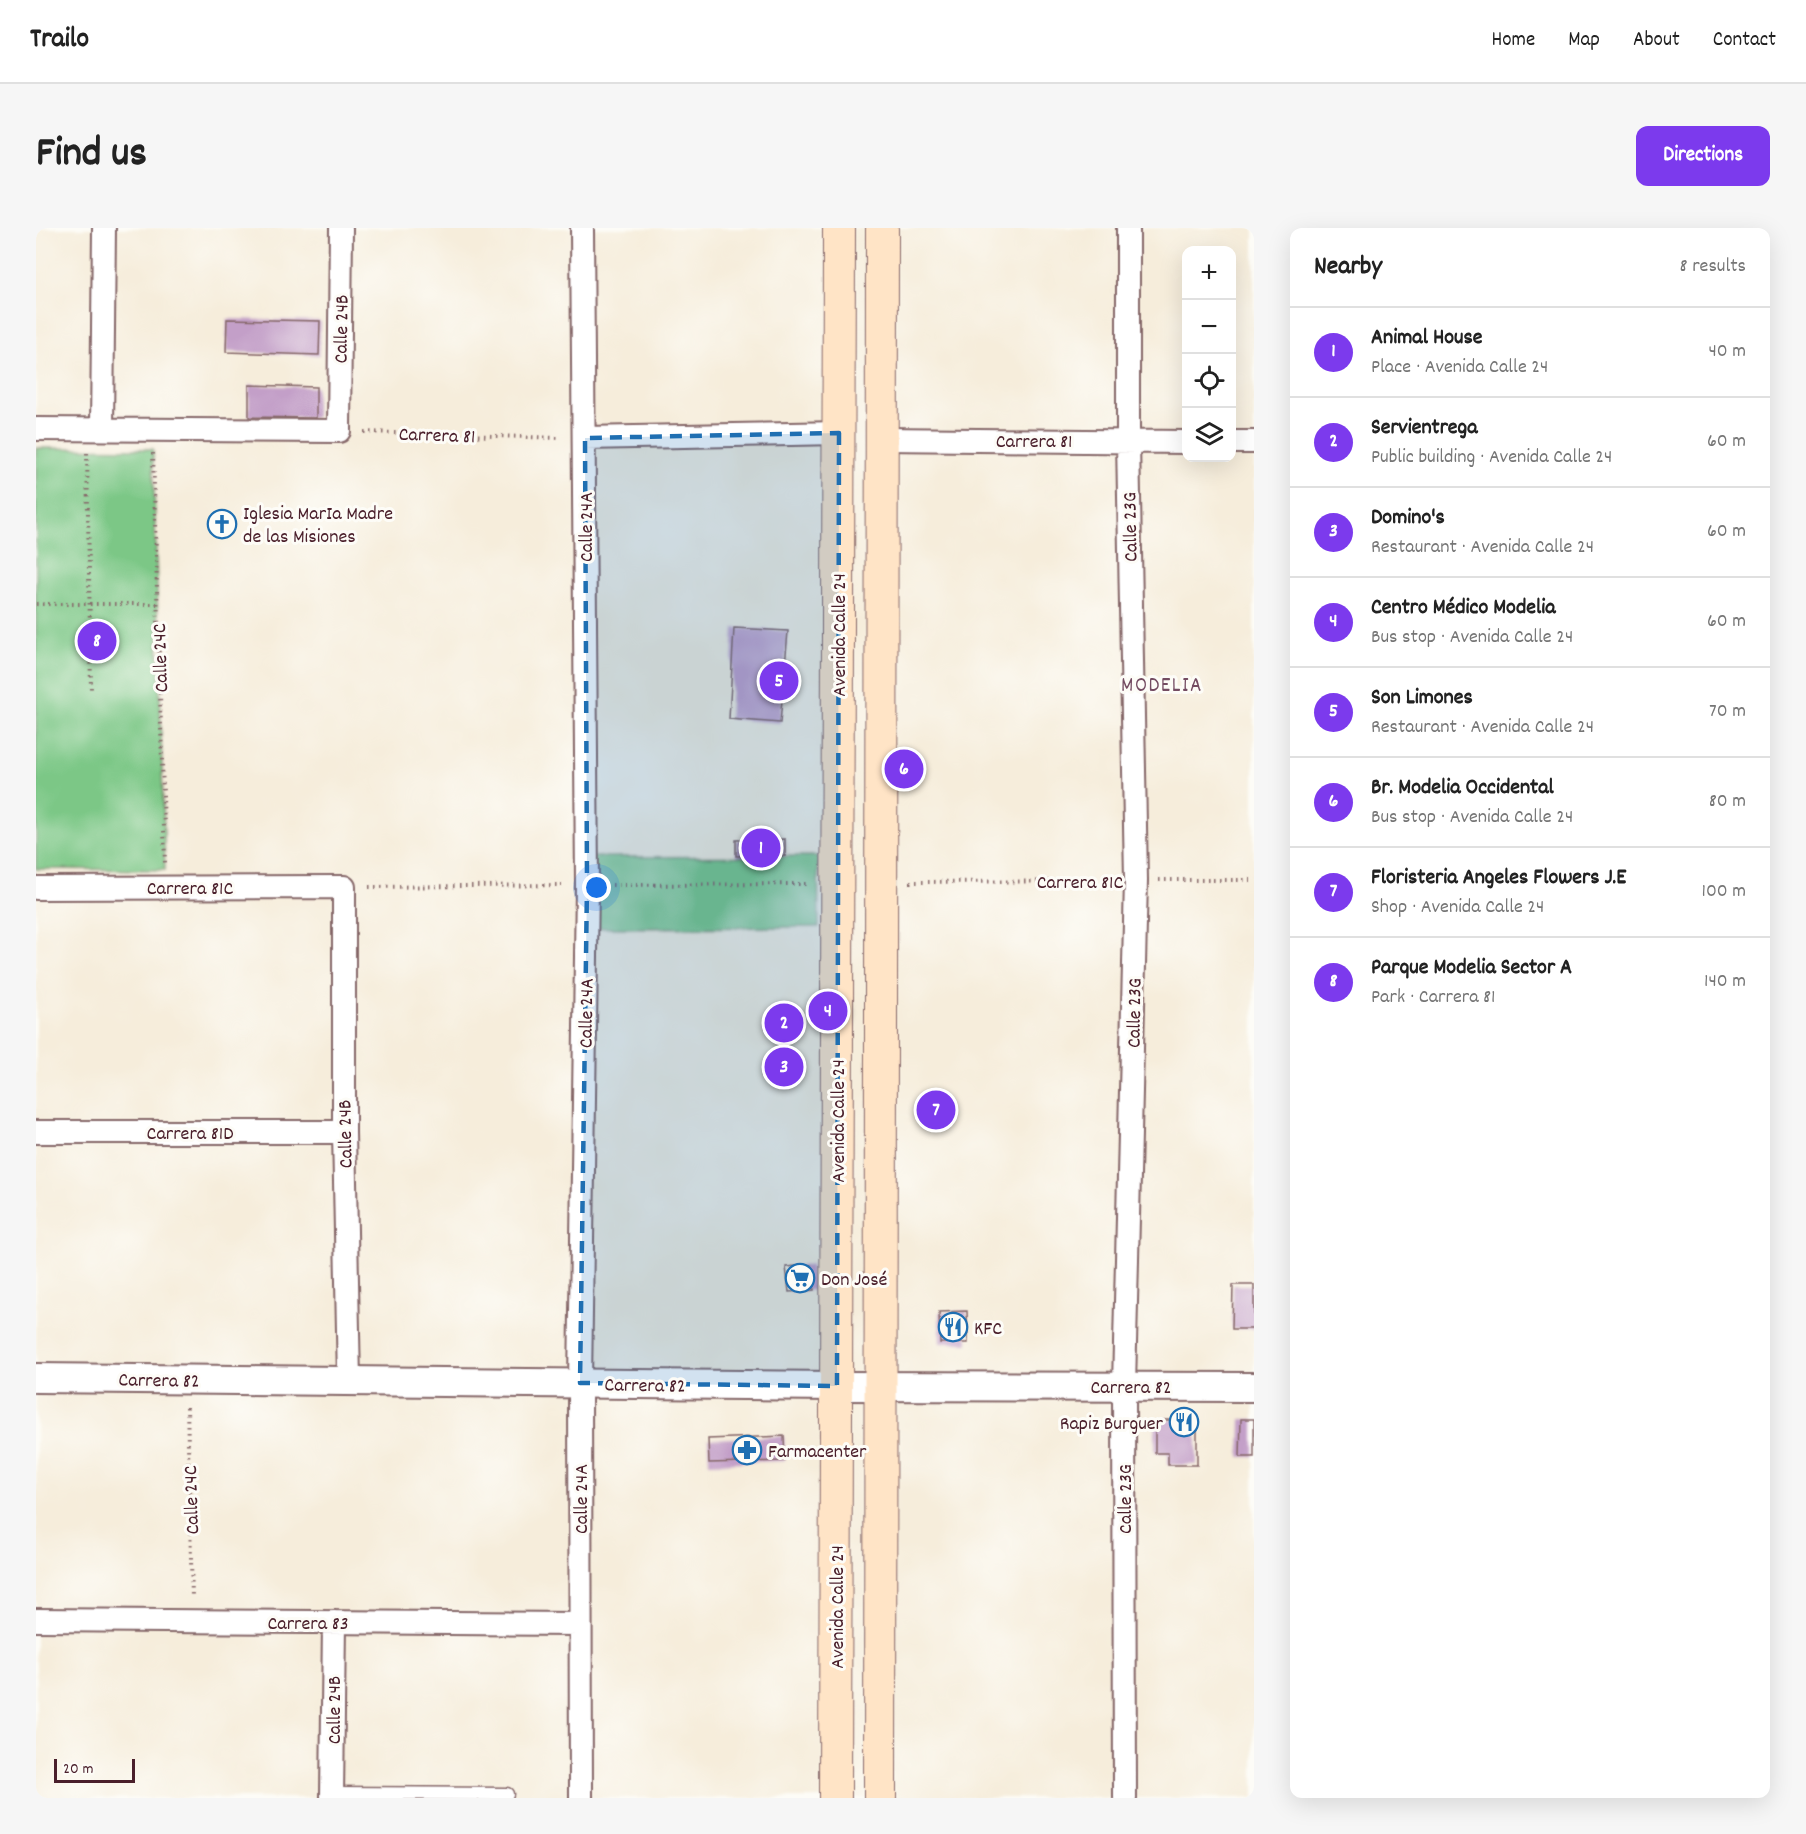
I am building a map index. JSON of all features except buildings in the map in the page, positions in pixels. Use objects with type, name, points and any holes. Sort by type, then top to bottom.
[{"type":"main road","name":"Avenida Calle 24","points":[[835,1798],[839,228]]},
{"type":"main road","points":[[880,1798],[882,228]]},
{"type":"street","points":[[102,429],[104,228]]},
{"type":"street","name":"Calle 24B","points":[[339,431],[341,228]]},
{"type":"street","name":"Calle 24A","points":[[581,1798],[580,1383],[587,885],[582,228]]},
{"type":"street","name":"Calle 23G","points":[[1125,1798],[1124,1386],[1136,880],[1128,441],[1128,228]]},
{"type":"street","points":[[36,429],[339,431]]},
{"type":"street","points":[[585,438],[839,434]]},
{"type":"street","name":"Carrera 81","points":[[882,439],[1182,441]]},
{"type":"street","points":[[1236,442],[1254,442]]},
{"type":"street","name":"Calle 24B","points":[[344,887],[344,1132],[349,1381]]},
{"type":"street","name":"Carrera 81C","points":[[36,888],[344,887]]},
{"type":"street","name":"Carrera 81D","points":[[36,1132],[344,1132]]},
{"type":"street","name":"Carrera 82","points":[[36,1378],[837,1386],[1254,1387]]},
{"type":"street","name":"Carrera 83","points":[[36,1620],[580,1624]]},
{"type":"street","name":"Calle 24B","points":[[332,1795],[334,1622]]},
{"type":"lane","points":[[332,1795],[507,1794]]},
{"type":"path","name":"Calle 24C","points":[[152,429],[165,887]]},
{"type":"path","name":"Carrera 81","points":[[339,431],[585,438]]},
{"type":"path","points":[[87,449],[91,692]]},
{"type":"path","points":[[36,604],[157,604]]},
{"type":"path","name":"Carrera 81C","points":[[906,882],[1254,880]]},
{"type":"path","name":"Calle 24C","points":[[186,1379],[193,1621]]},
{"type":"highlighted area","points":[[839,433],[837,1386],[580,1383],[587,885],[585,438]]},
{"type":"green space","points":[[36,448],[153,449],[165,870],[36,869]]},
{"type":"green space","points":[[818,856],[819,927],[593,928],[592,857]]},
{"type":"place","name":"Iglesia MarIa Madre de las Misiones","points":[[222,524]]},
{"type":"place","name":"Parque Modelia Sector A","points":[[97,641]]},
{"type":"place","name":"Son Limones","points":[[779,681]]},
{"type":"place","name":"Br. Modelia Occidental","points":[[904,769]]},
{"type":"place","name":"Animal House","points":[[761,848]]},
{"type":"place","name":"Centro Médico Modelia","points":[[828,1011]]},
{"type":"place","name":"Servientrega","points":[[784,1023]]},
{"type":"place","name":"Domino's","points":[[784,1067]]},
{"type":"place","name":"Floristeria Angeles Flowers J.E","points":[[936,1110]]},
{"type":"place","name":"Don José","points":[[800,1278]]},
{"type":"place","name":"KFC","points":[[953,1327]]},
{"type":"place","name":"Rapiz Burguer","points":[[1184,1422]]},
{"type":"place","name":"Farmacenter","points":[[747,1450]]},
{"type":"district","name":"MODELIA","points":[[1162,684]]}]
